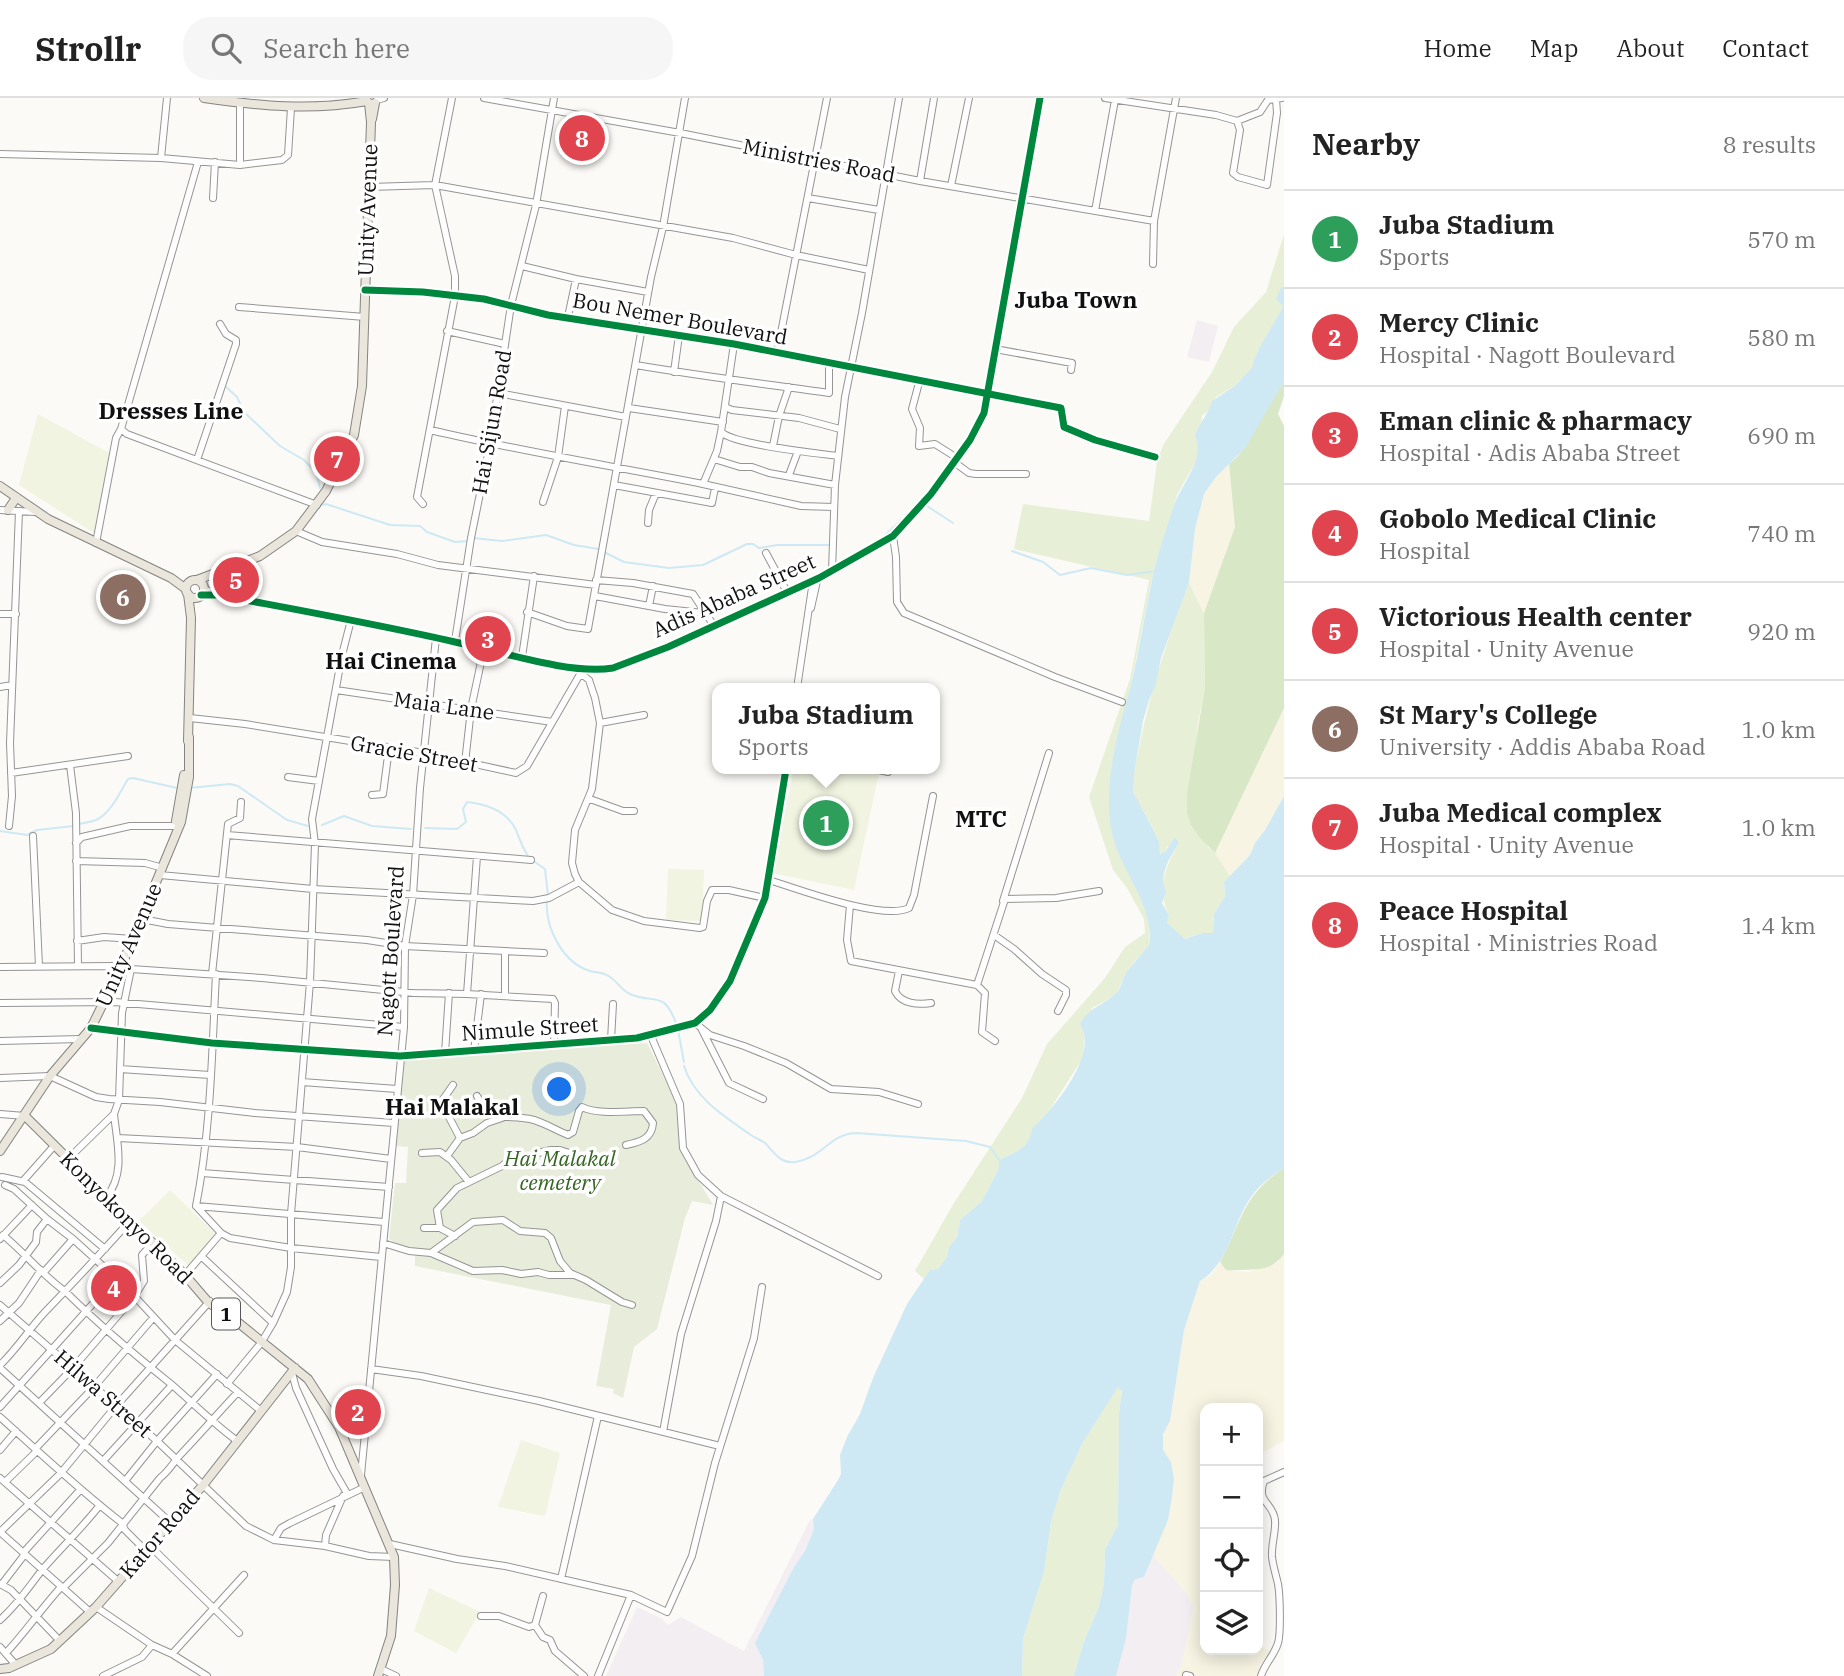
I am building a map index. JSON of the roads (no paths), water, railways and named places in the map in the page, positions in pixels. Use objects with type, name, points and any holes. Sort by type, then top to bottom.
[{"type":"main road","points":[[204,98],[291,108],[317,108],[370,100]]},
{"type":"main road","name":"Unity Avenue","points":[[0,1151],[50,1076],[91,1028],[126,968],[133,939],[175,830],[181,822],[190,718],[191,618],[196,589],[222,572],[260,556],[296,531],[317,505],[344,458],[358,424],[365,317],[370,100]]},
{"type":"main road","points":[[0,486],[35,512],[196,589]]},
{"type":"main road","points":[[4,510],[16,498]]},
{"type":"main road","name":"Konyokonyo Road","points":[[25,1115],[210,1301],[293,1370],[308,1379],[332,1413],[394,1557],[391,1636],[380,1673]]},
{"type":"main road","name":"Kator Road","points":[[0,1669],[35,1657],[60,1641],[93,1610],[204,1484],[293,1370]]},
{"type":"street","points":[[162,158],[167,98]]},
{"type":"street","points":[[423,504],[417,497],[455,296],[455,276],[435,185],[452,98]]},
{"type":"street","name":"Ministries Road","points":[[484,98],[680,133],[920,181],[1154,221]]},
{"type":"street","name":"Hai Sijun Road","points":[[455,641],[490,444],[511,305],[536,205],[554,98]]},
{"type":"street","points":[[527,612],[567,626],[588,629],[685,98]]},
{"type":"street","points":[[778,353],[827,98]]},
{"type":"street","points":[[812,593],[829,572],[840,429],[849,366],[862,313],[899,98]]},
{"type":"street","points":[[920,181],[934,98]]},
{"type":"street","points":[[951,186],[969,98]]},
{"type":"street","name":"Adis Ababa Street","points":[[196,589],[455,641],[582,673],[613,668],[714,626],[816,579],[893,536],[920,507],[956,460],[984,413],[1040,98]]},
{"type":"street","points":[[1153,264],[1154,221],[1176,98]]},
{"type":"street","points":[[1095,211],[1111,99],[1216,115],[1237,121],[1258,113],[1268,100],[1279,99],[1267,185],[1238,177],[1233,173],[1240,130],[1237,121]]},
{"type":"street","points":[[240,103],[240,164]]},
{"type":"street","points":[[0,155],[162,158],[240,164],[285,158],[288,155],[291,108]]},
{"type":"street","points":[[96,543],[116,438],[121,429],[198,162]]},
{"type":"street","points":[[212,198],[215,162]]},
{"type":"street","points":[[369,187],[435,185],[733,238],[796,255],[869,270]]},
{"type":"street","points":[[808,198],[879,210]]},
{"type":"street","points":[[522,266],[648,292]]},
{"type":"street","points":[[568,317],[576,279]]},
{"type":"street","name":"Bou Nemer Boulevard","points":[[365,290],[484,299],[548,315],[734,344],[988,392],[1061,408],[1064,427],[1095,440],[1155,457]]},
{"type":"street","points":[[239,307],[365,317]]},
{"type":"street","points":[[197,460],[236,344],[236,340],[226,334],[220,324]]},
{"type":"street","points":[[447,331],[505,344]]},
{"type":"street","points":[[674,372],[679,335]]},
{"type":"street","points":[[703,484],[714,459],[721,432],[734,344]]},
{"type":"street","points":[[995,349],[1072,363],[1071,370]]},
{"type":"street","points":[[636,365],[828,393],[829,362]]},
{"type":"street","points":[[920,379],[912,409],[921,434],[919,446],[935,444],[970,473],[1026,474]]},
{"type":"street","points":[[773,446],[789,387]]},
{"type":"street","points":[[498,393],[626,418]]},
{"type":"street","points":[[543,502],[558,457],[565,406]]},
{"type":"street","points":[[725,407],[806,419],[840,429]]},
{"type":"street","points":[[629,408],[723,422]]},
{"type":"street","points":[[121,429],[125,433],[317,505]]},
{"type":"street","points":[[430,430],[490,444],[617,466],[801,506],[834,507]]},
{"type":"street","points":[[721,432],[730,438],[838,456]]},
{"type":"street","points":[[789,475],[798,451]]},
{"type":"street","points":[[714,459],[740,467],[752,467],[769,473],[835,485]]},
{"type":"street","points":[[676,496],[679,479]]},
{"type":"street","points":[[614,485],[712,503],[715,488]]},
{"type":"street","points":[[648,523],[649,510],[656,493]]},
{"type":"street","points":[[4,510],[35,512]]},
{"type":"street","points":[[9,826],[19,511]]},
{"type":"street","points":[[296,531],[322,542],[466,569],[653,586],[694,595],[703,613],[714,626]]},
{"type":"street","points":[[893,536],[897,603],[904,613],[1055,677],[1122,702]]},
{"type":"street","points":[[766,553],[787,592]]},
{"type":"street","points":[[522,657],[534,576]]},
{"type":"street","points":[[798,683],[807,616],[816,579]]},
{"type":"street","points":[[649,606],[653,586]]},
{"type":"street","points":[[802,586],[812,593]]},
{"type":"street","points":[[595,596],[703,613]]},
{"type":"street","points":[[0,614],[16,614]]},
{"type":"street","points":[[227,1384],[261,1343],[273,1323],[290,1280],[291,1214],[310,982],[315,844],[312,819],[352,620]]},
{"type":"street","name":"Nagott Boulevard","points":[[360,1477],[404,1027],[405,946],[413,895],[436,638]]},
{"type":"street","points":[[465,763],[471,709],[484,648]]},
{"type":"street","points":[[582,673],[589,680],[600,723],[590,799],[575,830],[572,863],[579,882],[612,909],[631,917],[700,928],[703,927],[707,901],[712,890],[729,890],[765,898]]},
{"type":"street","name":"Gracie Street","points":[[190,718],[245,724],[424,754],[512,772],[527,766],[582,673]]},
{"type":"street","points":[[0,687],[12,685]]},
{"type":"street","name":"Maia Lane","points":[[336,690],[552,722]]},
{"type":"street","points":[[600,723],[644,715]]},
{"type":"street","points":[[372,795],[383,794],[388,748]]},
{"type":"street","points":[[977,985],[1049,753]]},
{"type":"street","points":[[11,773],[128,756]]},
{"type":"street","points":[[70,765],[76,813],[78,966]]},
{"type":"street","points":[[785,774],[765,898],[730,981],[710,1010],[695,1023],[710,1035],[744,1045],[786,1063],[831,1089],[878,1092],[918,1104]]},
{"type":"street","points":[[288,777],[319,781]]},
{"type":"street","points":[[769,880],[850,905],[904,911],[912,905],[933,796]]},
{"type":"street","points":[[590,799],[623,811],[634,811]]},
{"type":"street","points":[[196,1206],[202,1173],[210,1074],[220,881],[229,823],[240,818],[241,802]]},
{"type":"street","points":[[76,843],[82,838],[130,826],[175,830]]},
{"type":"street","points":[[227,835],[531,860]]},
{"type":"street","points":[[33,836],[39,966]]},
{"type":"street","points":[[467,993],[477,856]]},
{"type":"street","points":[[76,861],[145,863],[161,871],[220,881],[413,895],[544,900],[579,882]]},
{"type":"street","points":[[1003,901],[1056,898],[1099,891]]},
{"type":"street","points":[[850,905],[847,940],[849,959],[977,985],[985,993],[982,1032],[995,1041]]},
{"type":"street","points":[[142,919],[405,946],[544,953]]},
{"type":"street","points":[[993,935],[1064,988],[1066,995],[1058,1011]]},
{"type":"street","points":[[77,941],[104,937],[133,939]]},
{"type":"street","points":[[505,951],[505,996]]},
{"type":"street","points":[[0,967],[126,968],[310,982],[345,988],[554,1000],[554,1045]]},
{"type":"street","points":[[68,1159],[114,1114],[119,1100],[126,968]]},
{"type":"street","points":[[899,971],[895,991],[898,997],[914,1003],[931,1003]]},
{"type":"street","points":[[445,1053],[449,993]]},
{"type":"street","points":[[474,1051],[481,995]]},
{"type":"street","points":[[0,1003],[105,1002],[404,1027]]},
{"type":"street","points":[[611,1041],[614,1004]]},
{"type":"street","name":"Nimule Street","points":[[91,1028],[212,1043],[400,1056],[611,1041],[651,1036],[695,1023]]},
{"type":"street","points":[[702,1028],[729,1083],[762,1099]]},
{"type":"street","points":[[651,1036],[680,1104],[683,1148],[698,1175],[721,1196],[878,1276]]},
{"type":"street","points":[[0,1041],[81,1039]]},
{"type":"street","points":[[120,1069],[210,1074]]},
{"type":"street","points":[[0,1078],[50,1076],[96,1097],[119,1100],[394,1123]]},
{"type":"street","points":[[302,1082],[397,1089]]},
{"type":"street","points":[[453,1085],[441,1102],[460,1138]]},
{"type":"street","points":[[477,1096],[482,1107],[502,1118]]},
{"type":"street","points":[[447,1156],[460,1138],[502,1118],[529,1118],[568,1135],[573,1132],[582,1107],[599,1113],[614,1110],[644,1111],[652,1120],[651,1133],[644,1140],[626,1146]]},
{"type":"street","points":[[0,1114],[25,1115]]},
{"type":"street","points":[[106,1198],[117,1178],[118,1138],[114,1114]]},
{"type":"street","points":[[118,1138],[297,1147],[391,1159]]},
{"type":"street","points":[[2,1182],[23,1181],[54,1146]]},
{"type":"street","points":[[440,1228],[437,1210],[457,1188],[509,1160],[560,1150],[579,1156]]},
{"type":"street","points":[[422,1153],[440,1152],[447,1156],[469,1182]]},
{"type":"street","points":[[202,1173],[388,1188]]},
{"type":"street","points":[[23,1181],[106,1249]]},
{"type":"street","points":[[2,1182],[73,1239],[117,1279],[175,1340],[261,1411]]},
{"type":"street","points":[[663,1432],[681,1334],[716,1221],[721,1196]]},
{"type":"street","points":[[32,1205],[2,1237],[26,1254],[53,1283],[150,1369],[236,1440]]},
{"type":"street","points":[[196,1206],[384,1222]]},
{"type":"street","points":[[196,1206],[221,1233],[230,1238],[290,1248],[381,1257]]},
{"type":"street","points":[[0,1283],[19,1265],[36,1242],[37,1232],[47,1219]]},
{"type":"street","points":[[430,1253],[474,1222],[503,1220],[520,1231],[542,1232],[551,1238],[560,1261],[573,1275]]},
{"type":"street","points":[[130,1221],[0,1366],[171,1523]]},
{"type":"street","points":[[424,1228],[440,1228],[455,1236]]},
{"type":"street","points":[[185,1275],[221,1233]]},
{"type":"street","points":[[0,1321],[73,1239]]},
{"type":"street","points":[[383,1242],[409,1251],[430,1253],[473,1271],[502,1269],[521,1274],[538,1272],[573,1275],[632,1305]]},
{"type":"street","points":[[38,1403],[108,1330],[134,1297],[144,1281],[142,1255],[152,1244]]},
{"type":"street","points":[[202,1257],[273,1323]]},
{"type":"street","points":[[0,1408],[117,1279]]},
{"type":"street","points":[[390,1544],[631,1595],[667,1612],[692,1556],[720,1446],[754,1338],[762,1287]]},
{"type":"street","points":[[207,1676],[93,1610],[62,1587],[0,1532],[60,1474],[116,1406],[210,1301]]},
{"type":"street","name":"Hilwa Street","points":[[0,1305],[156,1441],[246,1525],[274,1540]]},
{"type":"street","points":[[119,1582],[2,1480],[36,1450],[153,1318]]},
{"type":"street","points":[[371,1369],[422,1376],[720,1446]]},
{"type":"street","points":[[293,1370],[296,1388],[346,1495]]},
{"type":"street","points":[[125,1481],[156,1441],[217,1374]]},
{"type":"street","points":[[103,1461],[172,1385]]},
{"type":"street","points":[[6,1653],[37,1618],[42,1606],[108,1543],[122,1523],[238,1392]]},
{"type":"street","points":[[561,1579],[598,1416]]},
{"type":"street","points":[[0,1417],[60,1474],[122,1523],[125,1530],[239,1633]]},
{"type":"street","points":[[0,1450],[16,1431]]},
{"type":"street","points":[[1261,1676],[1279,1639],[1279,1592],[1272,1559],[1275,1520],[1271,1509],[1262,1498],[1262,1488],[1264,1481],[1284,1472]]},
{"type":"street","points":[[365,1487],[281,1528],[274,1540],[325,1546],[359,1555],[394,1557]]},
{"type":"street","points":[[60,1641],[21,1600],[1,1584],[24,1553],[80,1490]]},
{"type":"street","points":[[325,1546],[326,1535],[346,1495]]},
{"type":"street","points":[[0,1620],[21,1600],[43,1570],[100,1505]]},
{"type":"street","points":[[172,1654],[244,1575]]},
{"type":"street","points":[[543,1595],[535,1625],[543,1637],[550,1640],[555,1651],[584,1676]]},
{"type":"street","points":[[598,1676],[631,1595]]},
{"type":"street","points":[[481,1616],[499,1616],[528,1627],[535,1625]]},
{"type":"street","points":[[103,1676],[142,1657],[152,1645]]},
{"type":"street","points":[[0,1647],[15,1664]]},
{"type":"street","points":[[380,1673],[396,1676]]},
{"type":"water","points":[[1284,287],[1284,381],[1246,447],[1216,477],[1204,494],[1195,529],[1189,583],[1161,658],[1156,684],[1143,721],[1133,792],[1159,842],[1160,854],[1165,852],[1175,837],[1179,843],[1164,873],[1166,892],[1162,903],[1169,915],[1167,923],[1185,939],[1202,933],[1213,933],[1214,914],[1225,896],[1224,882],[1250,855],[1284,796],[1284,1168],[1262,1184],[1251,1197],[1218,1264],[1200,1281],[1184,1330],[1170,1421],[1163,1434],[1163,1450],[1171,1462],[1174,1479],[1168,1520],[1144,1577],[1135,1579],[1132,1586],[1126,1639],[1116,1676],[1074,1676],[1083,1644],[1099,1606],[1104,1583],[1105,1549],[1118,1525],[1119,1412],[1122,1391],[1118,1387],[1083,1442],[1060,1492],[1051,1522],[1044,1572],[1023,1639],[1022,1676],[764,1676],[763,1660],[755,1643],[805,1551],[814,1529],[813,1519],[841,1474],[840,1455],[907,1304],[930,1270],[938,1269],[947,1257],[949,1247],[957,1237],[960,1220],[982,1201],[999,1168],[999,1160],[1025,1145],[1032,1129],[1062,1095],[1084,1050],[1085,1036],[1080,1024],[1084,1018],[1117,993],[1127,971],[1149,946],[1150,933],[1145,909],[1118,852],[1110,820],[1109,786],[1114,753],[1158,556],[1173,508],[1195,463],[1198,444],[1195,435],[1212,401],[1236,385],[1253,366],[1283,306],[1276,299]]},
{"type":"waterway","points":[[224,385],[237,397],[244,412],[280,446],[304,460],[316,472],[320,488]]},
{"type":"waterway","points":[[879,541],[921,501]]},
{"type":"waterway","points":[[321,505],[326,504],[390,525],[420,526],[427,532],[455,542],[469,541]]},
{"type":"waterway","points":[[924,504],[953,523]]},
{"type":"waterway","points":[[473,538],[502,541],[546,535],[574,545],[598,549],[624,562],[669,568],[703,565],[747,544],[759,548],[777,545],[829,545]]},
{"type":"waterway","points":[[1012,551],[1043,562],[1060,575],[1091,568],[1127,575],[1156,571]]},
{"type":"waterway","points":[[79,824],[101,817],[115,802],[128,779],[177,788]]},
{"type":"waterway","points":[[189,788],[230,784],[238,786],[287,820],[308,826]]},
{"type":"waterway","points":[[425,828],[457,829],[466,822],[463,809],[467,802],[481,805],[502,813],[512,823],[528,856]]},
{"type":"waterway","points":[[322,825],[344,816],[372,826],[411,829]]},
{"type":"waterway","points":[[0,831],[27,835],[37,830],[74,826]]},
{"type":"waterway","points":[[532,860],[545,869],[548,896]]},
{"type":"waterway","points":[[547,901],[553,933],[572,960],[580,967],[608,975],[630,994],[662,1002],[676,1023]]},
{"type":"waterway","points":[[678,1030],[684,1062]]},
{"type":"waterway","points":[[684,1066],[695,1088],[712,1106],[765,1143],[785,1161],[805,1160],[839,1137],[856,1133],[966,1141],[990,1147],[999,1160]]},
{"type":"place","name":"Peace Hospital","points":[[582,138]]},
{"type":"place","name":"Juba Medical complex","points":[[337,459]]},
{"type":"place","name":"Victorious Health center","points":[[236,580]]},
{"type":"place","name":"St Mary's College","points":[[123,597]]},
{"type":"place","name":"Eman clinic & pharmacy","points":[[488,639]]},
{"type":"place","name":"Juba Stadium","points":[[826,823]]},
{"type":"place","name":"Gobolo Medical Clinic","points":[[114,1288]]},
{"type":"place","name":"Mercy Clinic","points":[[358,1412]]},
{"type":"district","name":"Juba Town","points":[[1076,300]]},
{"type":"district","name":"Dresses Line","points":[[171,411]]},
{"type":"district","name":"Hai Cinema","points":[[391,661]]},
{"type":"district","name":"MTC","points":[[981,819]]},
{"type":"district","name":"Hai Malakal","points":[[452,1107]]},
{"type":"park label","name":"Hai Malakal cemetery","points":[[560,1171]]}]
